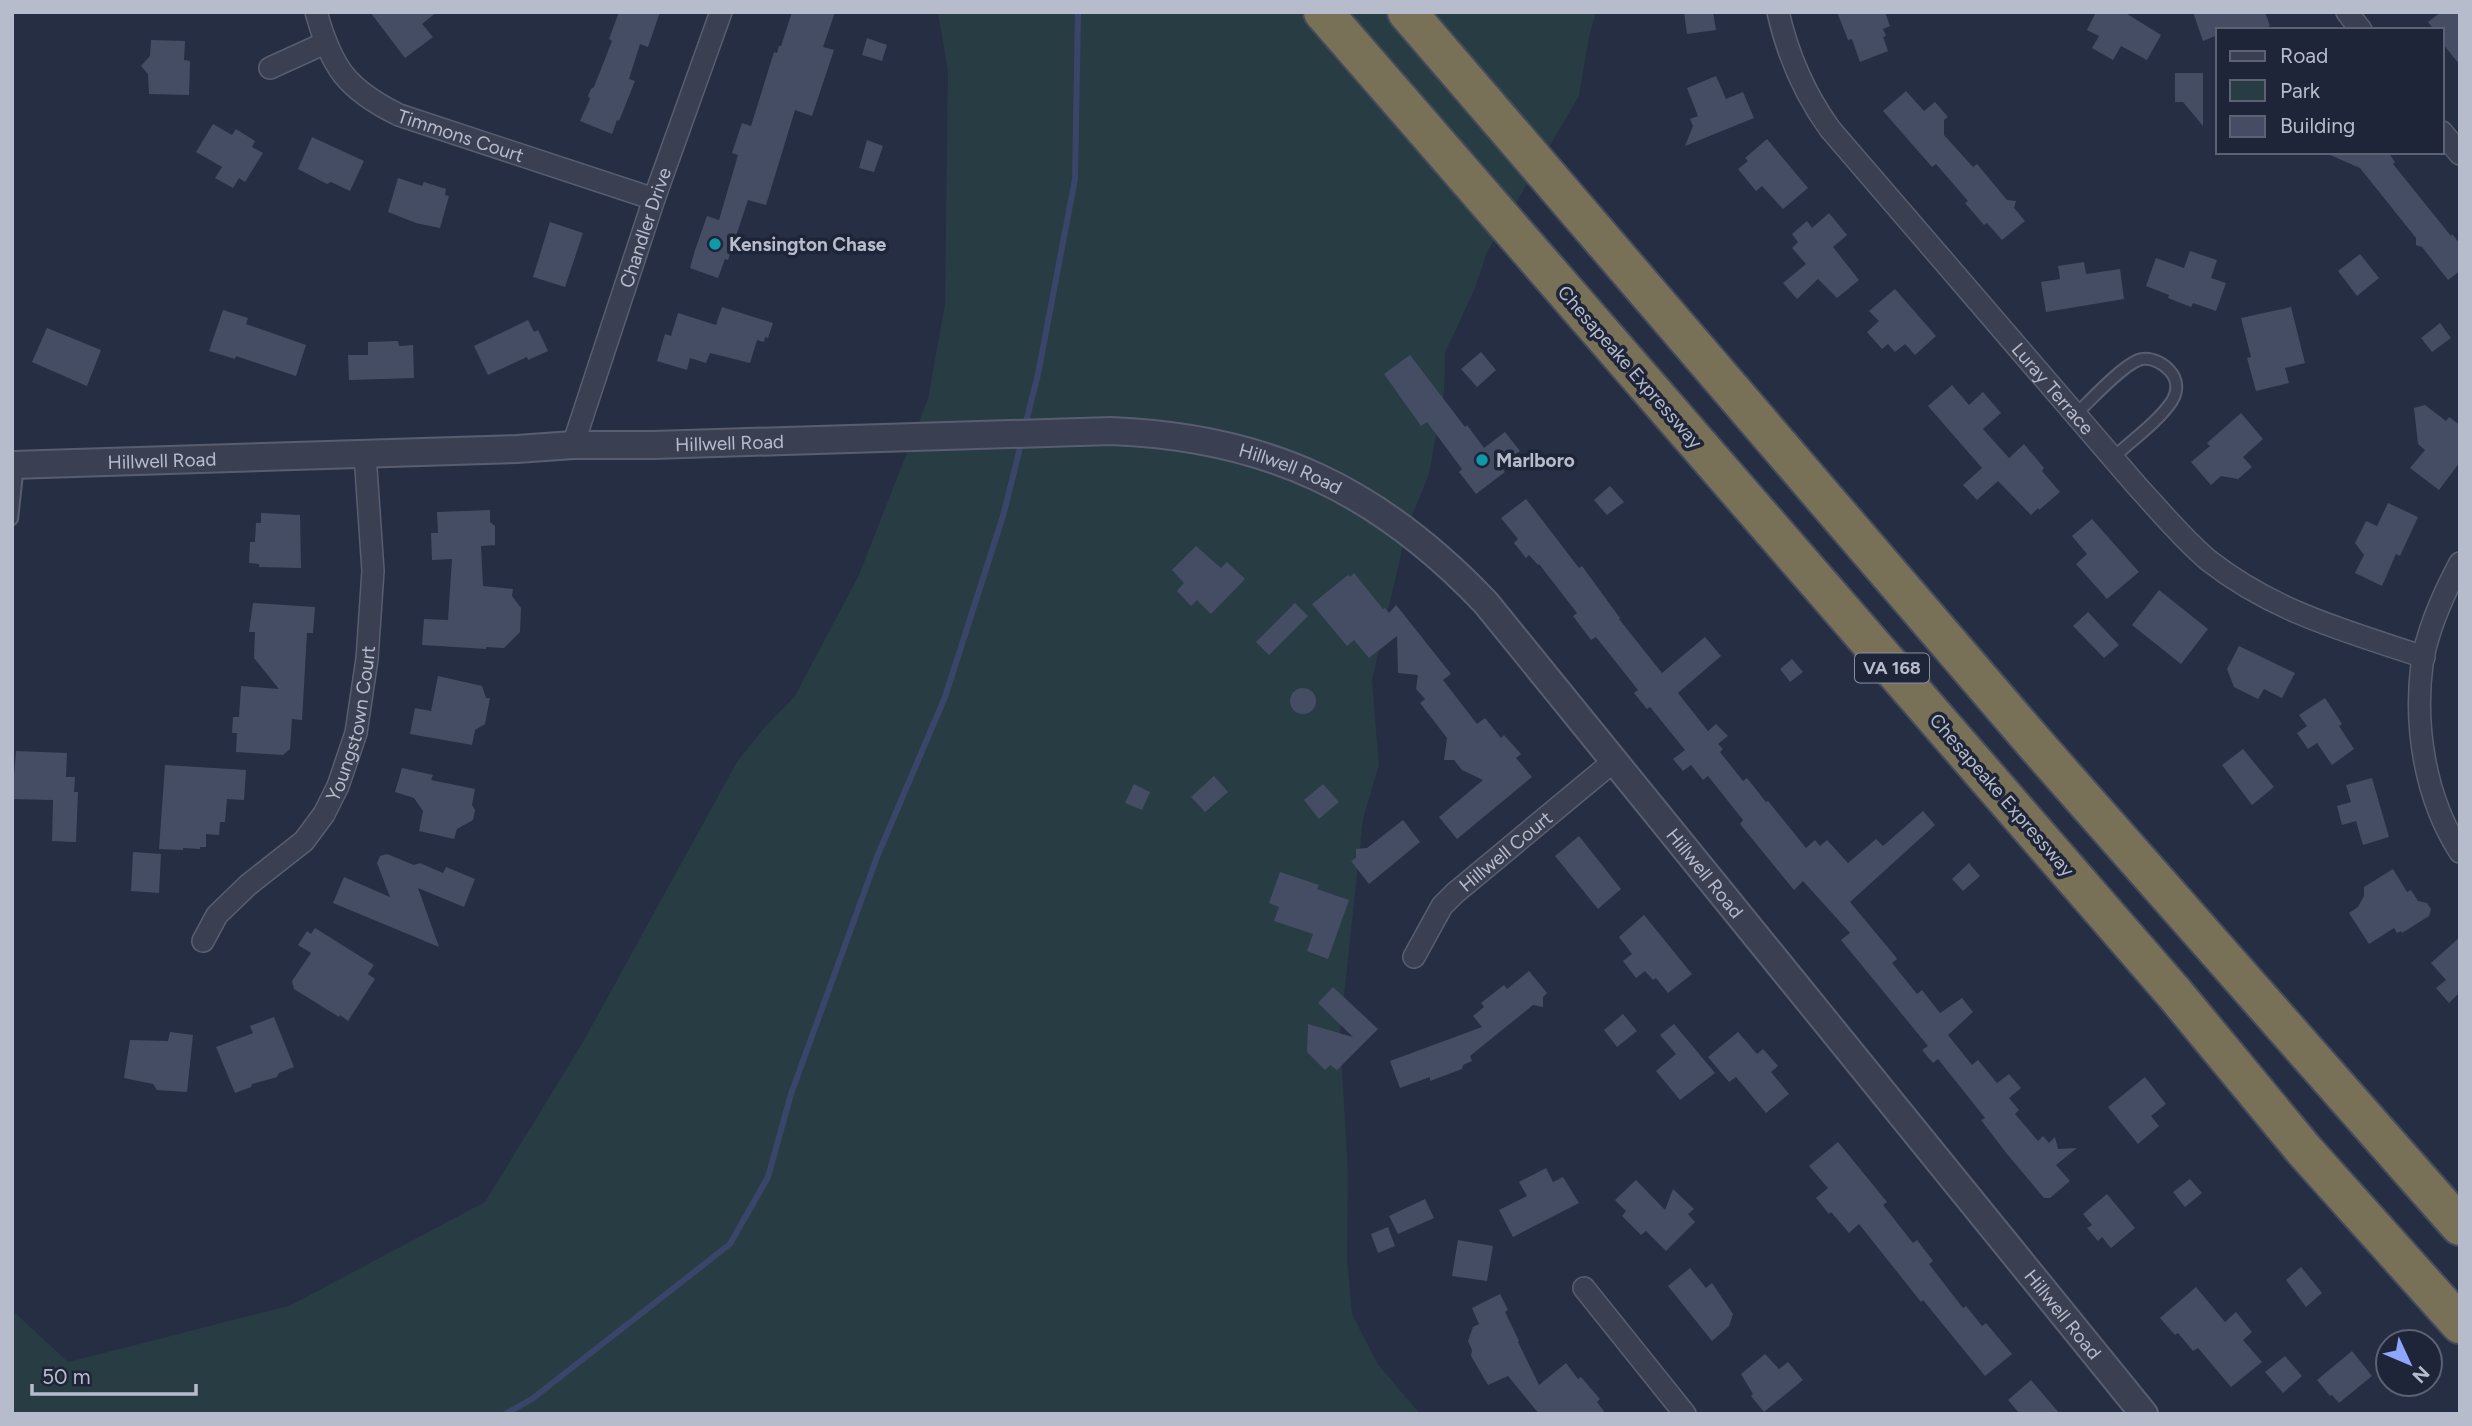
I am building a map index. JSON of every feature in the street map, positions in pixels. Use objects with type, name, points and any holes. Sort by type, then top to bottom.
[{"type":"highway","name":"Chesapeake Expressway","points":[[1323,12],[2175,994],[2304,1150],[2460,1324]]},
{"type":"highway","name":"VA 168","points":[[1407,12],[2048,758],[2460,1226]]},
{"type":"street","name":"Timmons Court","points":[[316,12],[334,63],[348,82],[377,104],[399,115],[654,200]]},
{"type":"street","name":"Chandler Drive","points":[[573,445],[654,200],[721,12]]},
{"type":"street","name":"Luray Terrace","points":[[1778,12],[1790,58],[1812,104],[1830,130],[2187,541],[2248,588],[2310,618],[2424,657]]},
{"type":"street","points":[[2347,12],[2359,28]]},
{"type":"street","points":[[270,68],[325,43]]},
{"type":"street","points":[[2444,134],[2460,154]]},
{"type":"street","name":"Hillwell Road","points":[[15,465],[573,445],[1111,431],[1217,443],[1275,460],[1321,478],[1354,495],[1405,528],[1450,565],[1486,603],[2144,1414]]},
{"type":"street","name":"Youngstown Court","points":[[203,941],[217,915],[248,885],[304,841],[324,814],[334,795],[356,733],[368,659],[373,571],[365,454]]},
{"type":"street","points":[[2460,563],[2431,630],[2424,657],[2420,696],[2421,739],[2429,781],[2439,811],[2460,852]]},
{"type":"street","name":"Hillwell Court","points":[[1414,957],[1443,906],[1455,893],[1614,761]]},
{"type":"street","points":[[1584,1288],[1685,1414]]},
{"type":"lane","points":[[2076,414],[2130,364],[2143,358],[2157,360],[2174,376],[2177,388],[2164,411],[2114,457]]},
{"type":"lane","points":[[12,519],[15,465]]},
{"type":"green space","points":[[938,12],[1596,12],[1579,96],[1487,252],[1475,288],[1445,353],[1444,392],[1429,474],[1407,528],[1372,680],[1379,765],[1363,819],[1340,1033],[1348,1174],[1347,1259],[1352,1314],[1377,1363],[1420,1414],[12,1414],[12,1310],[68,1362],[289,1306],[485,1202],[583,1042],[737,762],[764,728],[795,696],[859,575],[928,399],[945,304],[948,71]]},
{"type":"building","points":[[370,12],[437,12],[422,24],[433,37],[405,58]]},
{"type":"building","points":[[619,12],[660,12],[648,47],[640,44],[629,79],[635,81],[612,134],[580,121],[612,41],[609,39]]},
{"type":"building","points":[[792,12],[835,12],[823,47],[834,50],[812,116],[795,110],[766,205],[748,200],[728,260],[725,259],[718,278],[690,268],[695,250],[707,216],[719,220],[738,155],[732,153],[742,123],[751,126],[774,52],[777,53],[781,46]]},
{"type":"building","points":[[1684,12],[1713,12],[1716,30],[1687,34]]},
{"type":"building","points":[[1837,12],[1885,12],[1890,26],[1883,29],[1886,36],[1883,37],[1888,51],[1860,62],[1852,39],[1848,40]]},
{"type":"building","points":[[2096,12],[2124,12],[2161,35],[2147,60],[2121,46],[2113,60],[2092,48],[2099,36],[2087,30]]},
{"type":"building","points":[[2193,12],[2265,12],[2270,26],[2216,28],[2216,36],[2203,41]]},
{"type":"building","points":[[2441,12],[2460,12],[2460,65],[2444,45],[2444,28],[2432,28],[2428,22]]},
{"type":"building","points":[[867,38],[887,45],[882,61],[862,55]]},
{"type":"building","points":[[151,40],[185,41],[184,60],[190,61],[189,95],[149,94],[148,74],[141,66],[150,56]]},
{"type":"building","points":[[2175,73],[2203,73],[2203,126],[2183,102],[2175,102]]},
{"type":"building","points":[[1716,76],[1726,99],[1743,92],[1754,118],[1685,146],[1693,126],[1690,119],[1698,116],[1687,88]]},
{"type":"building","points":[[1906,91],[1924,111],[1935,102],[1948,117],[1944,120],[1944,135],[1973,167],[1977,164],[2007,200],[2016,201],[2014,208],[2025,221],[2002,240],[1987,223],[1984,225],[1965,203],[1968,201],[1936,164],[1932,167],[1883,111]]},
{"type":"building","points":[[213,124],[232,135],[236,129],[255,141],[252,147],[263,153],[245,182],[239,178],[233,188],[215,178],[222,167],[196,152]]},
{"type":"building","points":[[312,137],[364,161],[350,191],[331,182],[327,184],[298,169]]},
{"type":"building","points":[[1767,139],[1808,188],[1783,209],[1762,186],[1756,191],[1738,169],[1748,161],[1745,158]]},
{"type":"building","points":[[867,140],[883,146],[874,172],[859,168]]},
{"type":"building","points":[[2328,154],[2389,154],[2395,162],[2393,164],[2460,244],[2460,271],[2448,280],[2422,247],[2416,245],[2416,238],[2360,168]]},
{"type":"building","points":[[398,178],[422,186],[424,182],[446,189],[445,195],[449,196],[440,228],[416,223],[388,212]]},
{"type":"building","points":[[1829,213],[1847,235],[1833,247],[1859,280],[1837,298],[1818,279],[1797,299],[1783,283],[1806,264],[1792,248],[1798,242],[1792,234],[1807,221],[1812,228]]},
{"type":"building","points":[[550,222],[583,233],[565,287],[533,277]]},
{"type":"building","points":[[2190,251],[2217,260],[2211,278],[2226,283],[2216,311],[2193,303],[2191,307],[2146,286],[2156,258],[2184,268]]},
{"type":"building","points":[[2360,254],[2379,278],[2357,296],[2338,271]]},
{"type":"building","points":[[2084,262],[2086,274],[2120,269],[2124,299],[2046,312],[2041,282],[2060,279],[2058,266]]},
{"type":"building","points":[[1895,289],[1936,336],[1915,355],[1905,344],[1895,352],[1888,344],[1882,349],[1867,332],[1879,321],[1869,311]]},
{"type":"building","points":[[722,307],[773,323],[768,338],[765,337],[764,342],[757,340],[750,363],[710,353],[706,363],[690,358],[687,370],[657,361],[665,334],[671,336],[678,313],[716,325]]},
{"type":"building","points":[[2291,307],[2305,363],[2285,368],[2289,383],[2256,391],[2247,358],[2251,357],[2241,318]]},
{"type":"building","points":[[223,310],[248,318],[246,324],[306,345],[296,376],[236,356],[235,359],[209,351]]},
{"type":"building","points":[[528,320],[534,332],[538,330],[548,351],[528,360],[527,357],[488,375],[474,346]]},
{"type":"building","points":[[2440,323],[2451,338],[2432,352],[2421,338]]},
{"type":"building","points":[[47,328],[101,350],[87,386],[32,362]]},
{"type":"building","points":[[398,341],[399,346],[413,345],[414,378],[349,380],[348,355],[368,355],[368,342]]},
{"type":"building","points":[[1481,352],[1496,370],[1477,387],[1461,369]]},
{"type":"building","points":[[1410,355],[1484,448],[1505,432],[1520,451],[1501,466],[1505,472],[1476,494],[1459,472],[1462,469],[1427,422],[1421,426],[1384,374]]},
{"type":"building","points":[[1952,385],[1969,405],[1983,392],[2001,413],[1983,429],[2009,458],[2024,444],[2044,468],[2042,471],[2060,492],[2039,510],[2038,508],[2031,515],[1998,481],[1977,500],[1963,485],[1982,468],[1928,406]]},
{"type":"building","points":[[2425,405],[2446,421],[2449,417],[2460,425],[2460,462],[2439,490],[2410,468],[2425,450],[2418,444],[2414,408]]},
{"type":"building","points":[[2241,413],[2263,439],[2243,457],[2252,467],[2238,479],[2221,476],[2211,485],[2191,462],[2210,446],[2207,443]]},
{"type":"building","points":[[1610,486],[1624,502],[1607,515],[1594,500]]},
{"type":"building","points":[[1526,499],[1579,568],[1582,566],[1619,619],[1662,673],[1705,637],[1721,656],[1678,693],[1708,731],[1716,724],[1728,736],[1718,744],[1723,749],[1720,752],[1743,781],[1747,778],[1766,802],[1768,801],[1806,848],[1815,840],[1820,846],[1827,840],[1848,863],[1876,839],[1883,846],[1923,811],[1935,825],[1850,902],[1895,956],[1897,959],[1892,963],[1917,994],[1922,990],[1940,1013],[1962,998],[1973,1012],[1948,1035],[1972,1065],[1978,1060],[1997,1083],[2009,1074],[2021,1088],[2009,1098],[2019,1110],[2015,1114],[2038,1141],[2043,1136],[2049,1143],[2055,1137],[2058,1149],[2077,1148],[2056,1165],[2070,1181],[2050,1198],[2044,1198],[2007,1154],[1981,1120],[1985,1118],[1938,1059],[1933,1063],[1922,1050],[1928,1046],[1841,940],[1850,933],[1803,881],[1794,890],[1740,824],[1743,820],[1708,776],[1703,780],[1691,765],[1683,771],[1673,759],[1685,750],[1650,707],[1647,709],[1634,693],[1638,690],[1596,637],[1591,640],[1573,616],[1577,613],[1539,564],[1529,555],[1526,558],[1514,543],[1518,539],[1501,518]]},
{"type":"building","points":[[2388,503],[2418,517],[2400,556],[2396,554],[2382,586],[2355,573],[2364,555],[2355,543],[2366,521],[2377,526]]},
{"type":"building","points":[[490,510],[490,522],[495,526],[495,545],[481,546],[483,586],[513,589],[512,596],[521,608],[520,632],[504,648],[422,645],[424,619],[448,620],[452,559],[432,560],[431,533],[438,533],[437,512]]},
{"type":"building","points":[[261,513],[300,515],[301,568],[259,567],[259,564],[249,563],[250,542],[255,542],[256,523],[261,523]]},
{"type":"building","points":[[2092,519],[2139,572],[2107,599],[2076,564],[2087,554],[2072,536]]},
{"type":"building","points":[[1196,546],[1221,568],[1227,562],[1245,579],[1211,614],[1197,600],[1191,606],[1177,591],[1184,583],[1172,570]]},
{"type":"building","points":[[1354,573],[1383,609],[1389,613],[1397,606],[1451,674],[1443,680],[1477,724],[1485,718],[1501,738],[1504,735],[1521,754],[1516,758],[1532,777],[1457,839],[1439,817],[1483,780],[1462,770],[1454,760],[1444,760],[1447,738],[1420,703],[1425,699],[1416,689],[1418,675],[1398,673],[1397,636],[1369,658],[1354,640],[1347,646],[1312,604]]},
{"type":"building","points":[[2159,590],[2208,629],[2181,664],[2132,625]]},
{"type":"building","points":[[253,603],[315,607],[313,633],[307,633],[302,720],[292,719],[290,749],[283,755],[236,752],[237,733],[232,733],[233,717],[239,717],[241,686],[279,689],[254,658],[255,632],[249,632]]},
{"type":"building","points":[[1295,603],[1308,616],[1269,655],[1256,642]]},
{"type":"building","points":[[2088,612],[2119,645],[2104,658],[2073,626]]},
{"type":"building","points":[[2239,646],[2295,673],[2282,698],[2264,689],[2258,699],[2234,687],[2227,669]]},
{"type":"building","points":[[1792,659],[1803,672],[1790,682],[1780,669]]},
{"type":"building","points":[[438,676],[482,686],[486,698],[490,698],[485,724],[475,730],[472,745],[410,734],[415,708],[431,711]]},
{"type":"building","points":[[1303,688],[1312,692],[1316,701],[1312,710],[1303,714],[1294,710],[1290,701],[1294,692]]},
{"type":"building","points":[[2325,698],[2354,749],[2332,765],[2317,743],[2308,749],[2297,733],[2307,726],[2299,715]]},
{"type":"building","points":[[2243,749],[2274,787],[2252,805],[2222,765]]},
{"type":"building","points":[[16,751],[67,753],[66,777],[75,777],[74,792],[78,792],[76,842],[52,841],[53,800],[12,799]]},
{"type":"building","points":[[165,765],[246,770],[244,800],[227,799],[225,822],[220,822],[219,835],[206,834],[206,847],[159,849]]},
{"type":"building","points":[[402,768],[433,775],[431,780],[475,789],[473,820],[457,829],[454,839],[419,831],[423,811],[414,798],[395,792]]},
{"type":"building","points":[[1214,776],[1228,792],[1205,812],[1191,797]]},
{"type":"building","points":[[2372,778],[2389,837],[2363,845],[2356,821],[2342,825],[2337,806],[2351,802],[2346,785]]},
{"type":"building","points":[[1134,784],[1150,792],[1142,810],[1125,803]]},
{"type":"building","points":[[1323,784],[1339,802],[1319,819],[1304,800]]},
{"type":"building","points":[[1403,820],[1420,842],[1369,884],[1351,861],[1356,858],[1356,849],[1367,848]]},
{"type":"building","points":[[1579,836],[1621,889],[1598,909],[1555,856]]},
{"type":"building","points":[[133,852],[161,854],[159,893],[131,891]]},
{"type":"building","points":[[387,854],[443,873],[446,867],[475,879],[464,907],[418,888],[439,947],[333,903],[344,877],[390,897],[377,863],[380,856]]},
{"type":"building","points":[[1969,863],[1980,876],[1963,891],[1952,879]]},
{"type":"building","points":[[2393,869],[2407,892],[2411,890],[2418,901],[2427,903],[2431,909],[2429,916],[2402,933],[2397,933],[2394,928],[2369,944],[2349,913],[2358,907],[2364,896],[2364,887]]},
{"type":"building","points":[[1280,872],[1319,885],[1317,889],[1349,900],[1328,959],[1307,951],[1313,934],[1274,921],[1279,907],[1269,903]]},
{"type":"building","points":[[1644,915],[1692,974],[1668,993],[1656,978],[1653,980],[1645,971],[1636,978],[1623,961],[1632,954],[1619,937]]},
{"type":"building","points":[[315,928],[374,965],[368,974],[375,979],[348,1021],[294,989],[292,981],[311,953],[298,945],[307,931],[311,934]]},
{"type":"building","points":[[2460,937],[2460,996],[2458,994],[2449,1003],[2436,988],[2446,980],[2431,963]]},
{"type":"building","points":[[1529,971],[1547,993],[1543,997],[1543,1007],[1533,1005],[1470,1056],[1472,1061],[1463,1065],[1462,1069],[1400,1088],[1390,1061],[1482,1027],[1473,1016],[1484,1007],[1481,1003],[1504,985],[1507,989]]},
{"type":"building","points":[[1333,987],[1378,1029],[1337,1070],[1330,1065],[1325,1070],[1307,1052],[1308,1024],[1353,1037],[1318,1003]]},
{"type":"building","points":[[1623,1014],[1637,1031],[1617,1047],[1604,1030]]},
{"type":"building","points":[[274,1017],[294,1067],[279,1073],[277,1077],[252,1084],[251,1087],[235,1093],[216,1047],[253,1033],[250,1026]]},
{"type":"building","points":[[1674,1024],[1715,1073],[1680,1100],[1656,1071],[1676,1054],[1660,1035]]},
{"type":"building","points":[[170,1032],[193,1035],[187,1092],[157,1090],[153,1084],[124,1078],[130,1040],[168,1041]]},
{"type":"building","points":[[1738,1032],[1757,1054],[1763,1049],[1778,1066],[1771,1072],[1789,1094],[1766,1113],[1736,1077],[1729,1082],[1708,1057]]},
{"type":"building","points":[[2145,1077],[2166,1104],[2151,1116],[2159,1126],[2138,1144],[2108,1107]]},
{"type":"building","points":[[1838,1142],[1887,1202],[1883,1205],[1913,1243],[1917,1240],[1933,1261],[1929,1264],[1963,1308],[1966,1306],[1982,1326],[1986,1323],[2012,1354],[1985,1376],[1859,1224],[1849,1233],[1816,1198],[1828,1188],[1809,1166]]},
{"type":"building","points":[[1546,1168],[1553,1182],[1563,1177],[1579,1203],[1513,1237],[1499,1210],[1527,1196],[1519,1182]]},
{"type":"building","points":[[2190,1179],[2202,1193],[2185,1207],[2173,1192]]},
{"type":"building","points":[[1636,1180],[1665,1210],[1673,1189],[1694,1209],[1688,1214],[1695,1222],[1666,1251],[1646,1231],[1641,1235],[1622,1216],[1626,1211],[1615,1200]]},
{"type":"building","points":[[2107,1194],[2135,1228],[2111,1248],[2102,1237],[2098,1241],[2087,1228],[2092,1225],[2083,1214]]},
{"type":"building","points":[[1425,1199],[1434,1218],[1398,1234],[1389,1216]]},
{"type":"building","points":[[1388,1227],[1395,1246],[1378,1253],[1371,1234]]},
{"type":"building","points":[[1458,1240],[1493,1246],[1487,1281],[1452,1276]]},
{"type":"building","points":[[2301,1267],[2322,1293],[2306,1307],[2286,1280]]},
{"type":"building","points":[[1690,1268],[1706,1288],[1712,1283],[1733,1314],[1729,1326],[1712,1341],[1668,1286]]},
{"type":"building","points":[[2196,1287],[2225,1322],[2236,1312],[2252,1332],[2243,1340],[2262,1362],[2231,1387],[2198,1348],[2193,1351],[2178,1333],[2175,1335],[2160,1318]]},
{"type":"building","points":[[1500,1294],[1508,1310],[1505,1312],[1539,1385],[1566,1363],[1578,1379],[1581,1377],[1600,1399],[1597,1402],[1606,1414],[1539,1414],[1508,1376],[1488,1385],[1471,1356],[1472,1350],[1468,1341],[1473,1327],[1479,1324],[1472,1308]]},
{"type":"building","points":[[2352,1351],[2372,1376],[2339,1403],[2317,1380]]},
{"type":"building","points":[[1765,1354],[1779,1369],[1788,1362],[1803,1380],[1764,1412],[1751,1396],[1753,1394],[1741,1374]]},
{"type":"building","points":[[2285,1356],[2302,1376],[2283,1393],[2265,1372]]},
{"type":"building","points":[[2031,1380],[2060,1414],[2020,1414],[2008,1400]]},
{"type":"waterway","points":[[1025,426],[1038,374],[1075,179],[1078,12]]},
{"type":"waterway","points":[[505,1414],[532,1399],[730,1244],[768,1177],[791,1094],[877,857],[945,697],[1003,516],[1022,440]]},
{"type":"place","name":"Kensington Chase","points":[[715,244]]},
{"type":"place","name":"Marlboro","points":[[1482,460]]}]
